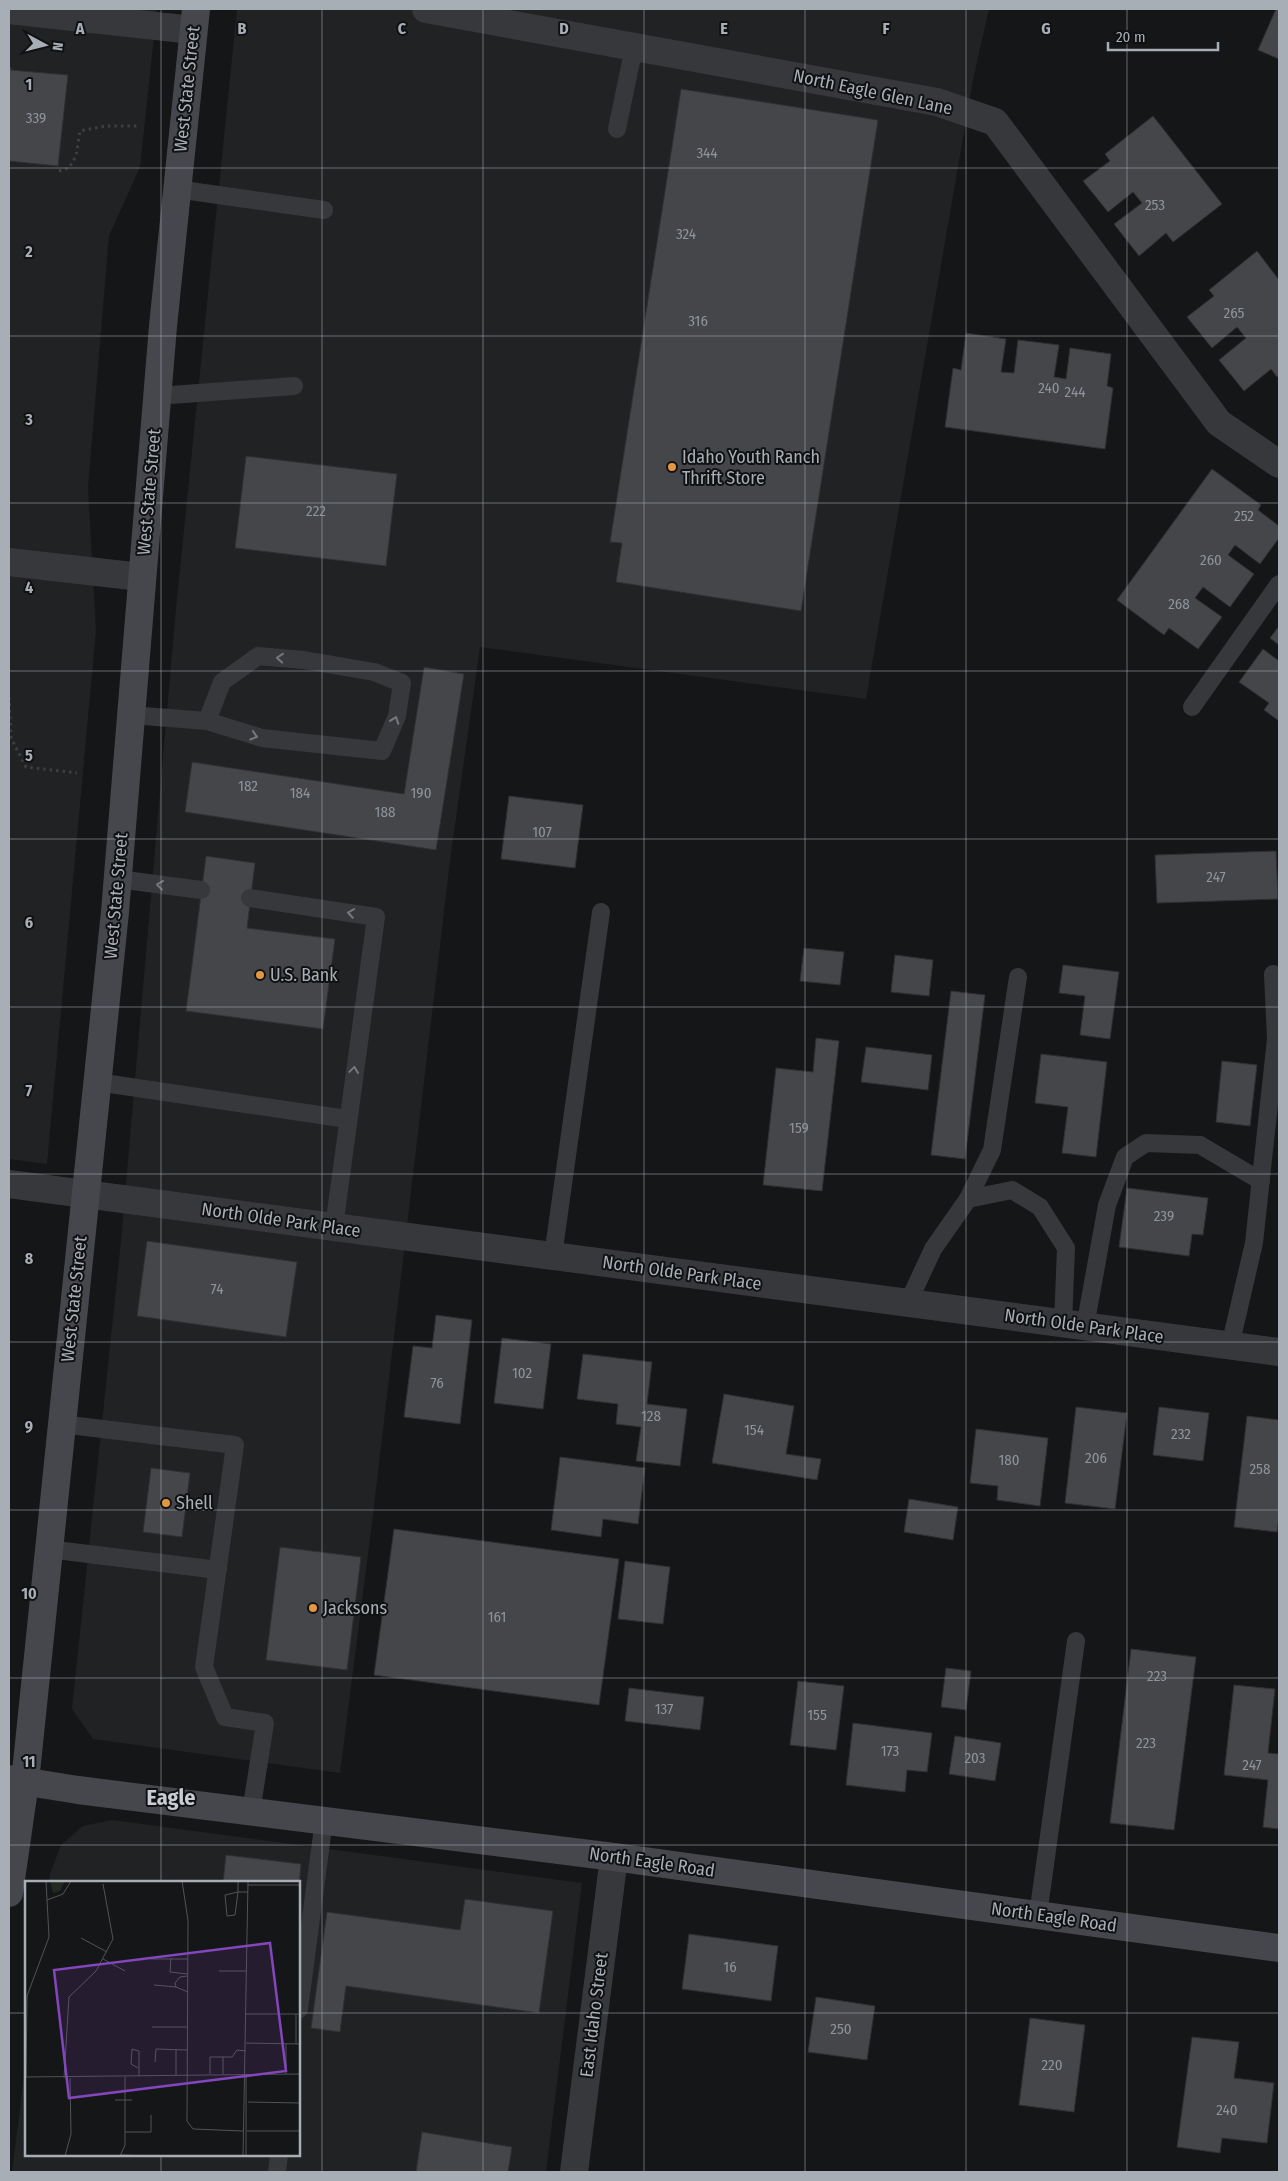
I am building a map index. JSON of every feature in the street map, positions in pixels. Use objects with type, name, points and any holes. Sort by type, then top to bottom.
[{"type":"main road","name":"West State Street","points":[[9,1893],[17,1780],[48,1549],[118,879],[157,396],[176,189],[195,19]]},
{"type":"main road","name":"North Eagle Road","points":[[17,1780],[251,1812],[614,1857],[1279,1948]]},
{"type":"street","name":"North Eagle Glen Lane","points":[[426,9],[938,102],[995,122],[1219,422],[1279,464]]},
{"type":"street","points":[[9,10],[195,19]]},
{"type":"street","points":[[9,562],[141,577]]},
{"type":"street","name":"North Olde Park Place","points":[[9,1184],[1279,1352]]},
{"type":"street","name":"East Idaho Street","points":[[574,2172],[614,1857]]},
{"type":"lane","points":[[617,128],[634,47]]},
{"type":"lane","points":[[176,189],[324,210]]},
{"type":"lane","points":[[157,396],[294,386]]},
{"type":"lane","points":[[1192,707],[1279,584]]},
{"type":"lane","points":[[131,715],[207,721],[262,738],[382,751],[398,716],[402,683],[374,672],[304,660],[258,656],[222,682],[207,721]]},
{"type":"lane","points":[[118,879],[201,890]]},
{"type":"lane","points":[[250,898],[376,917],[334,1227]]},
{"type":"lane","points":[[553,1256],[600,912]]},
{"type":"lane","points":[[1230,1346],[1254,1243],[1276,1040],[1273,974]]},
{"type":"lane","points":[[908,1303],[933,1249],[968,1198],[992,1150],[1018,977]]},
{"type":"lane","points":[[97,1082],[348,1119]]},
{"type":"lane","points":[[1074,1325],[1107,1205],[1126,1157],[1146,1143],[1200,1145],[1261,1181]]},
{"type":"lane","points":[[968,1198],[1012,1190],[1040,1207],[1066,1248],[1074,1325]]},
{"type":"lane","points":[[61,1424],[235,1445],[204,1667],[225,1717],[265,1723],[251,1812]]},
{"type":"lane","points":[[48,1549],[218,1570]]},
{"type":"lane","points":[[1038,1915],[1076,1641]]},
{"type":"lane","points":[[300,2001],[324,1820]]},
{"type":"lane","points":[[277,2172],[279,2156]]},
{"type":"path","points":[[59,171],[69,168],[76,156],[80,131],[105,126],[138,126]]},
{"type":"path","points":[[9,697],[11,738],[26,767],[77,773]]},
{"type":"shaded area","points":[[9,9],[157,9],[140,167],[109,236],[88,488],[96,630],[47,1164],[9,1159]]},
{"type":"shaded area","points":[[237,9],[989,9],[973,80],[866,699],[480,647],[450,861],[372,1523],[340,1773],[93,1739],[72,1709],[121,1241],[176,608]]},
{"type":"shaded area","points":[[112,1820],[582,1883],[546,2172],[12,2172],[25,2067],[25,2156],[300,2156],[300,1881],[49,1881],[61,1845],[83,1826]]},
{"type":"building","points":[[1276,9],[1279,9],[1279,59],[1258,50]]},
{"type":"building","points":[[9,67],[11,67],[11,70],[68,75],[58,166],[9,161]]},
{"type":"building","points":[[681,89],[878,120],[801,611],[616,582],[622,543],[610,542]]},
{"type":"building","points":[[1153,116],[1222,204],[1173,242],[1166,233],[1139,256],[1114,224],[1142,203],[1133,192],[1108,212],[1083,181],[1110,161],[1105,154]]},
{"type":"building","points":[[1257,251],[1279,280],[1279,376],[1277,377],[1271,369],[1244,391],[1219,360],[1246,338],[1237,327],[1212,348],[1187,317],[1214,296],[1209,290]]},
{"type":"building","points":[[966,333],[1006,339],[1001,372],[1014,373],[1018,340],[1059,345],[1054,377],[1066,379],[1070,348],[1111,354],[1107,386],[1113,388],[1105,449],[945,427],[953,368],[961,370]]},
{"type":"building","points":[[246,456],[397,474],[386,566],[235,548]]},
{"type":"building","points":[[1212,469],[1261,505],[1258,510],[1279,526],[1279,538],[1260,564],[1235,545],[1228,555],[1254,574],[1230,607],[1203,587],[1195,598],[1222,617],[1198,649],[1169,628],[1164,635],[1117,600]]},
{"type":"building","points":[[1279,626],[1279,645],[1270,638]]},
{"type":"building","points":[[1263,649],[1279,661],[1279,721],[1264,710],[1269,703],[1239,682]]},
{"type":"building","points":[[424,667],[464,674],[436,850],[185,812],[192,762],[404,794]]},
{"type":"building","points":[[509,796],[583,805],[575,868],[501,859]]},
{"type":"building","points":[[1276,851],[1278,899],[1157,903],[1155,855]]},
{"type":"building","name":"U.S. Bank","points":[[206,856],[255,863],[247,928],[335,939],[323,1029],[186,1011]]},
{"type":"building","points":[[804,948],[844,952],[840,985],[800,981]]},
{"type":"building","points":[[895,955],[933,960],[929,996],[891,992]]},
{"type":"building","points":[[1063,965],[1119,972],[1110,1039],[1080,1035],[1085,996],[1059,993]]},
{"type":"building","points":[[951,991],[985,995],[965,1159],[931,1155]]},
{"type":"building","points":[[816,1038],[839,1041],[822,1191],[763,1185],[776,1068],[813,1072]]},
{"type":"building","points":[[866,1047],[932,1055],[928,1090],[861,1082]]},
{"type":"building","points":[[1041,1054],[1107,1062],[1096,1157],[1062,1153],[1068,1107],[1035,1103]]},
{"type":"building","points":[[1222,1061],[1257,1065],[1250,1126],[1216,1122]]},
{"type":"building","points":[[1127,1188],[1208,1198],[1203,1235],[1192,1234],[1189,1256],[1119,1247]]},
{"type":"building","points":[[147,1241],[297,1262],[286,1337],[137,1316]]},
{"type":"building","points":[[436,1315],[472,1320],[460,1424],[404,1417],[413,1346],[432,1348]]},
{"type":"building","points":[[502,1338],[551,1344],[543,1409],[494,1403]]},
{"type":"building","points":[[583,1354],[652,1362],[647,1404],[687,1409],[680,1466],[636,1461],[641,1427],[616,1424],[618,1404],[577,1399]]},
{"type":"building","points":[[724,1394],[794,1406],[786,1454],[821,1459],[817,1480],[712,1463]]},
{"type":"building","points":[[1076,1407],[1127,1413],[1115,1509],[1065,1503]]},
{"type":"building","points":[[1159,1407],[1209,1413],[1203,1461],[1153,1455]]},
{"type":"building","points":[[1247,1416],[1279,1420],[1279,1518],[1277,1532],[1234,1527]]},
{"type":"building","points":[[976,1429],[1048,1438],[1040,1506],[997,1500],[998,1486],[970,1483]]},
{"type":"building","points":[[560,1457],[645,1468],[638,1524],[603,1519],[601,1537],[551,1530]]},
{"type":"building","name":"Shell","points":[[151,1468],[190,1473],[182,1537],[143,1532]]},
{"type":"building","points":[[909,1499],[958,1507],[953,1540],[904,1532]]},
{"type":"building","points":[[394,1529],[619,1559],[599,1705],[374,1675]]},
{"type":"building","name":"Jacksons","points":[[280,1547],[361,1557],[347,1670],[266,1660]]},
{"type":"building","points":[[625,1561],[670,1567],[663,1624],[618,1619]]},
{"type":"building","points":[[1131,1649],[1196,1657],[1174,1830],[1110,1823]]},
{"type":"building","points":[[946,1668],[971,1671],[966,1710],[941,1707]]},
{"type":"building","points":[[798,1681],[844,1686],[836,1750],[790,1745]]},
{"type":"building","points":[[1234,1685],[1275,1689],[1268,1753],[1279,1754],[1279,1829],[1263,1827],[1268,1780],[1224,1775]]},
{"type":"building","points":[[629,1688],[704,1697],[700,1730],[625,1721]]},
{"type":"building","points":[[853,1723],[932,1733],[927,1772],[907,1770],[905,1792],[846,1785]]},
{"type":"building","points":[[955,1736],[1001,1743],[995,1781],[949,1774]]},
{"type":"building","points":[[226,1855],[301,1864],[299,1881],[223,1881]]},
{"type":"building","points":[[465,1899],[553,1911],[539,2013],[346,1986],[340,2032],[311,2028],[327,1912],[460,1930]]},
{"type":"building","points":[[689,1934],[778,1946],[771,2001],[682,1989]]},
{"type":"building","points":[[816,1997],[875,2006],[867,2060],[808,2052]]},
{"type":"building","points":[[1030,2018],[1085,2025],[1074,2112],[1019,2105]]},
{"type":"building","points":[[1192,2037],[1239,2042],[1234,2078],[1274,2083],[1267,2143],[1222,2138],[1220,2153],[1177,2147]]},
{"type":"building","points":[[422,2132],[512,2147],[508,2172],[416,2172]]},
{"type":"place","name":"Idaho Youth Ranch Thrift Store","points":[[672,467]]},
{"type":"place","name":"U.S. Bank","points":[[260,975]]},
{"type":"place","name":"Shell","points":[[166,1503]]},
{"type":"place","name":"Jacksons","points":[[313,1608]]},
{"type":"district","name":"Eagle","points":[[171,1797]]}]
